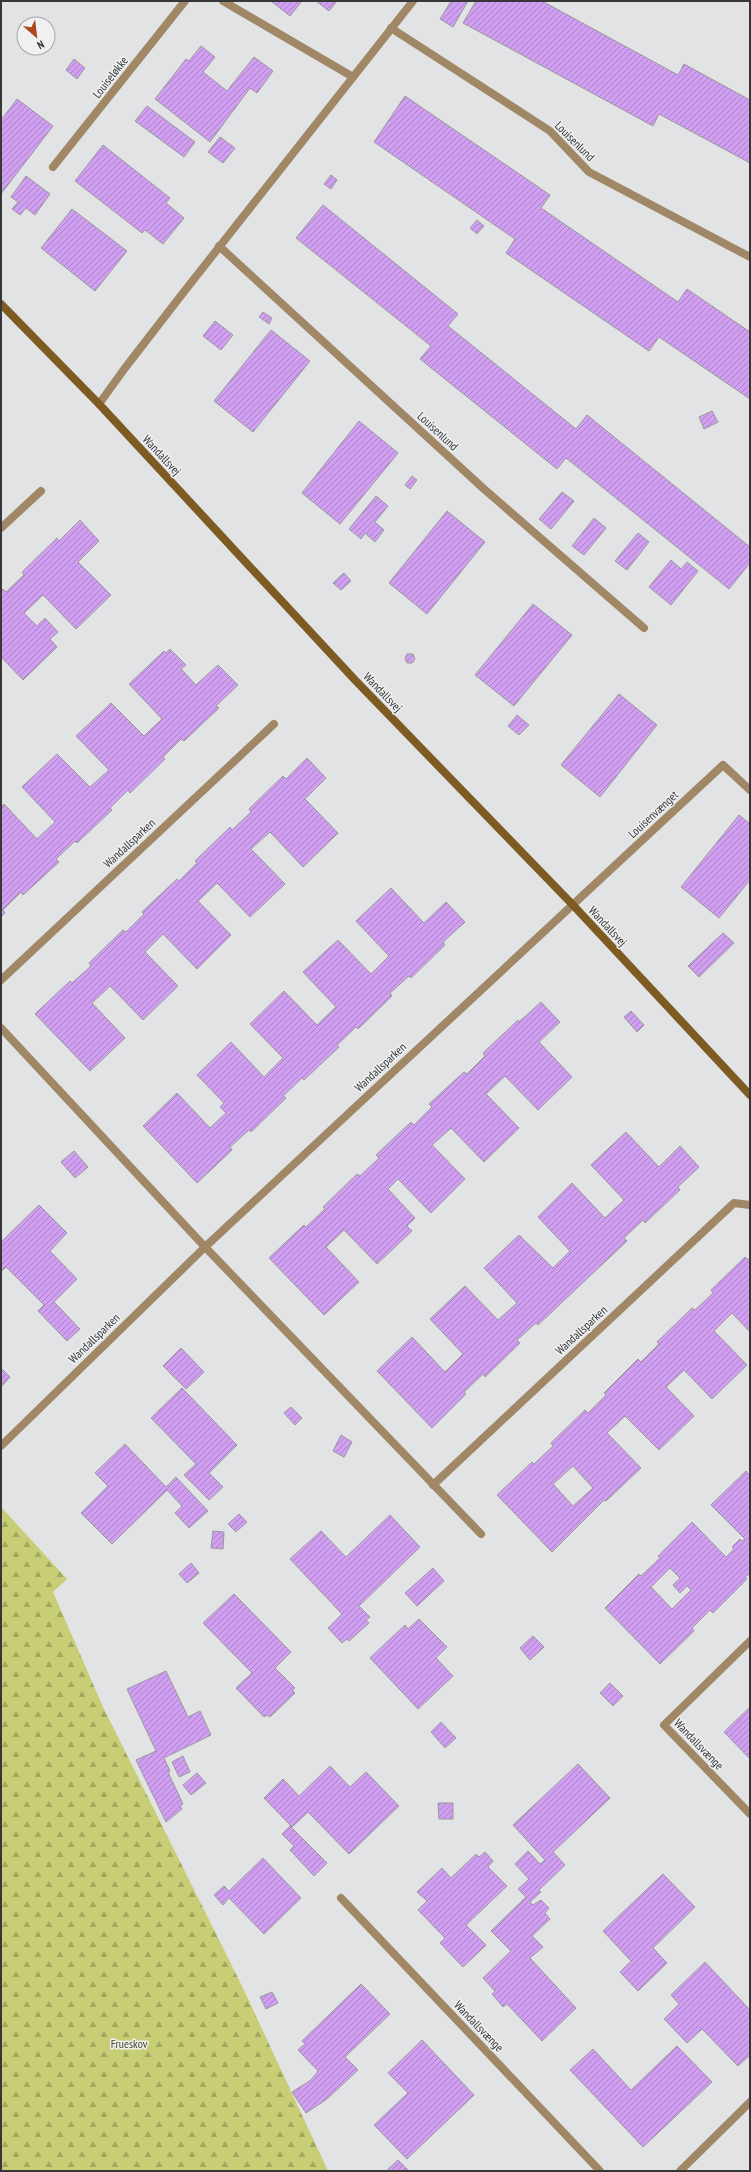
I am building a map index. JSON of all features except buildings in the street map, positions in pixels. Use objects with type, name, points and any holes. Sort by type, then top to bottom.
[{"type":"street","name":"Louiseløkke","points":[[54,167],[185,1]]},
{"type":"street","points":[[223,1],[353,77]]},
{"type":"street","points":[[99,404],[219,246],[413,1]]},
{"type":"street","name":"Louisenlund","points":[[391,28],[550,131],[589,172],[750,257]]},
{"type":"street","name":"Louisenlund","points":[[219,246],[484,489],[644,628]]},
{"type":"street","name":"Wandallsvej","points":[[1,304],[99,404],[355,680],[572,904],[750,1095]]},
{"type":"street","points":[[1,528],[40,491]]},
{"type":"street","name":"Wandallsparken","points":[[1,980],[274,724]]},
{"type":"street","name":"Louisenvænget","points":[[572,904],[723,766],[750,790]]},
{"type":"street","name":"Wandallsparken","points":[[1,1446],[205,1247],[572,904]]},
{"type":"street","points":[[1,1028],[205,1247],[481,1534]]},
{"type":"street","name":"Wandallsparken","points":[[433,1485],[734,1203],[750,1205]]},
{"type":"street","name":"Wandallsvænge","points":[[750,1641],[664,1725],[750,1814]]},
{"type":"street","name":"Wandallsvænge","points":[[341,1898],[600,2171]]},
{"type":"street","points":[[680,2171],[750,2102]]},
{"type":"green space","name":"Frueskov","points":[[1,1507],[67,1579],[53,1592],[103,1707],[243,1988],[328,2171],[1,2171]]}]
